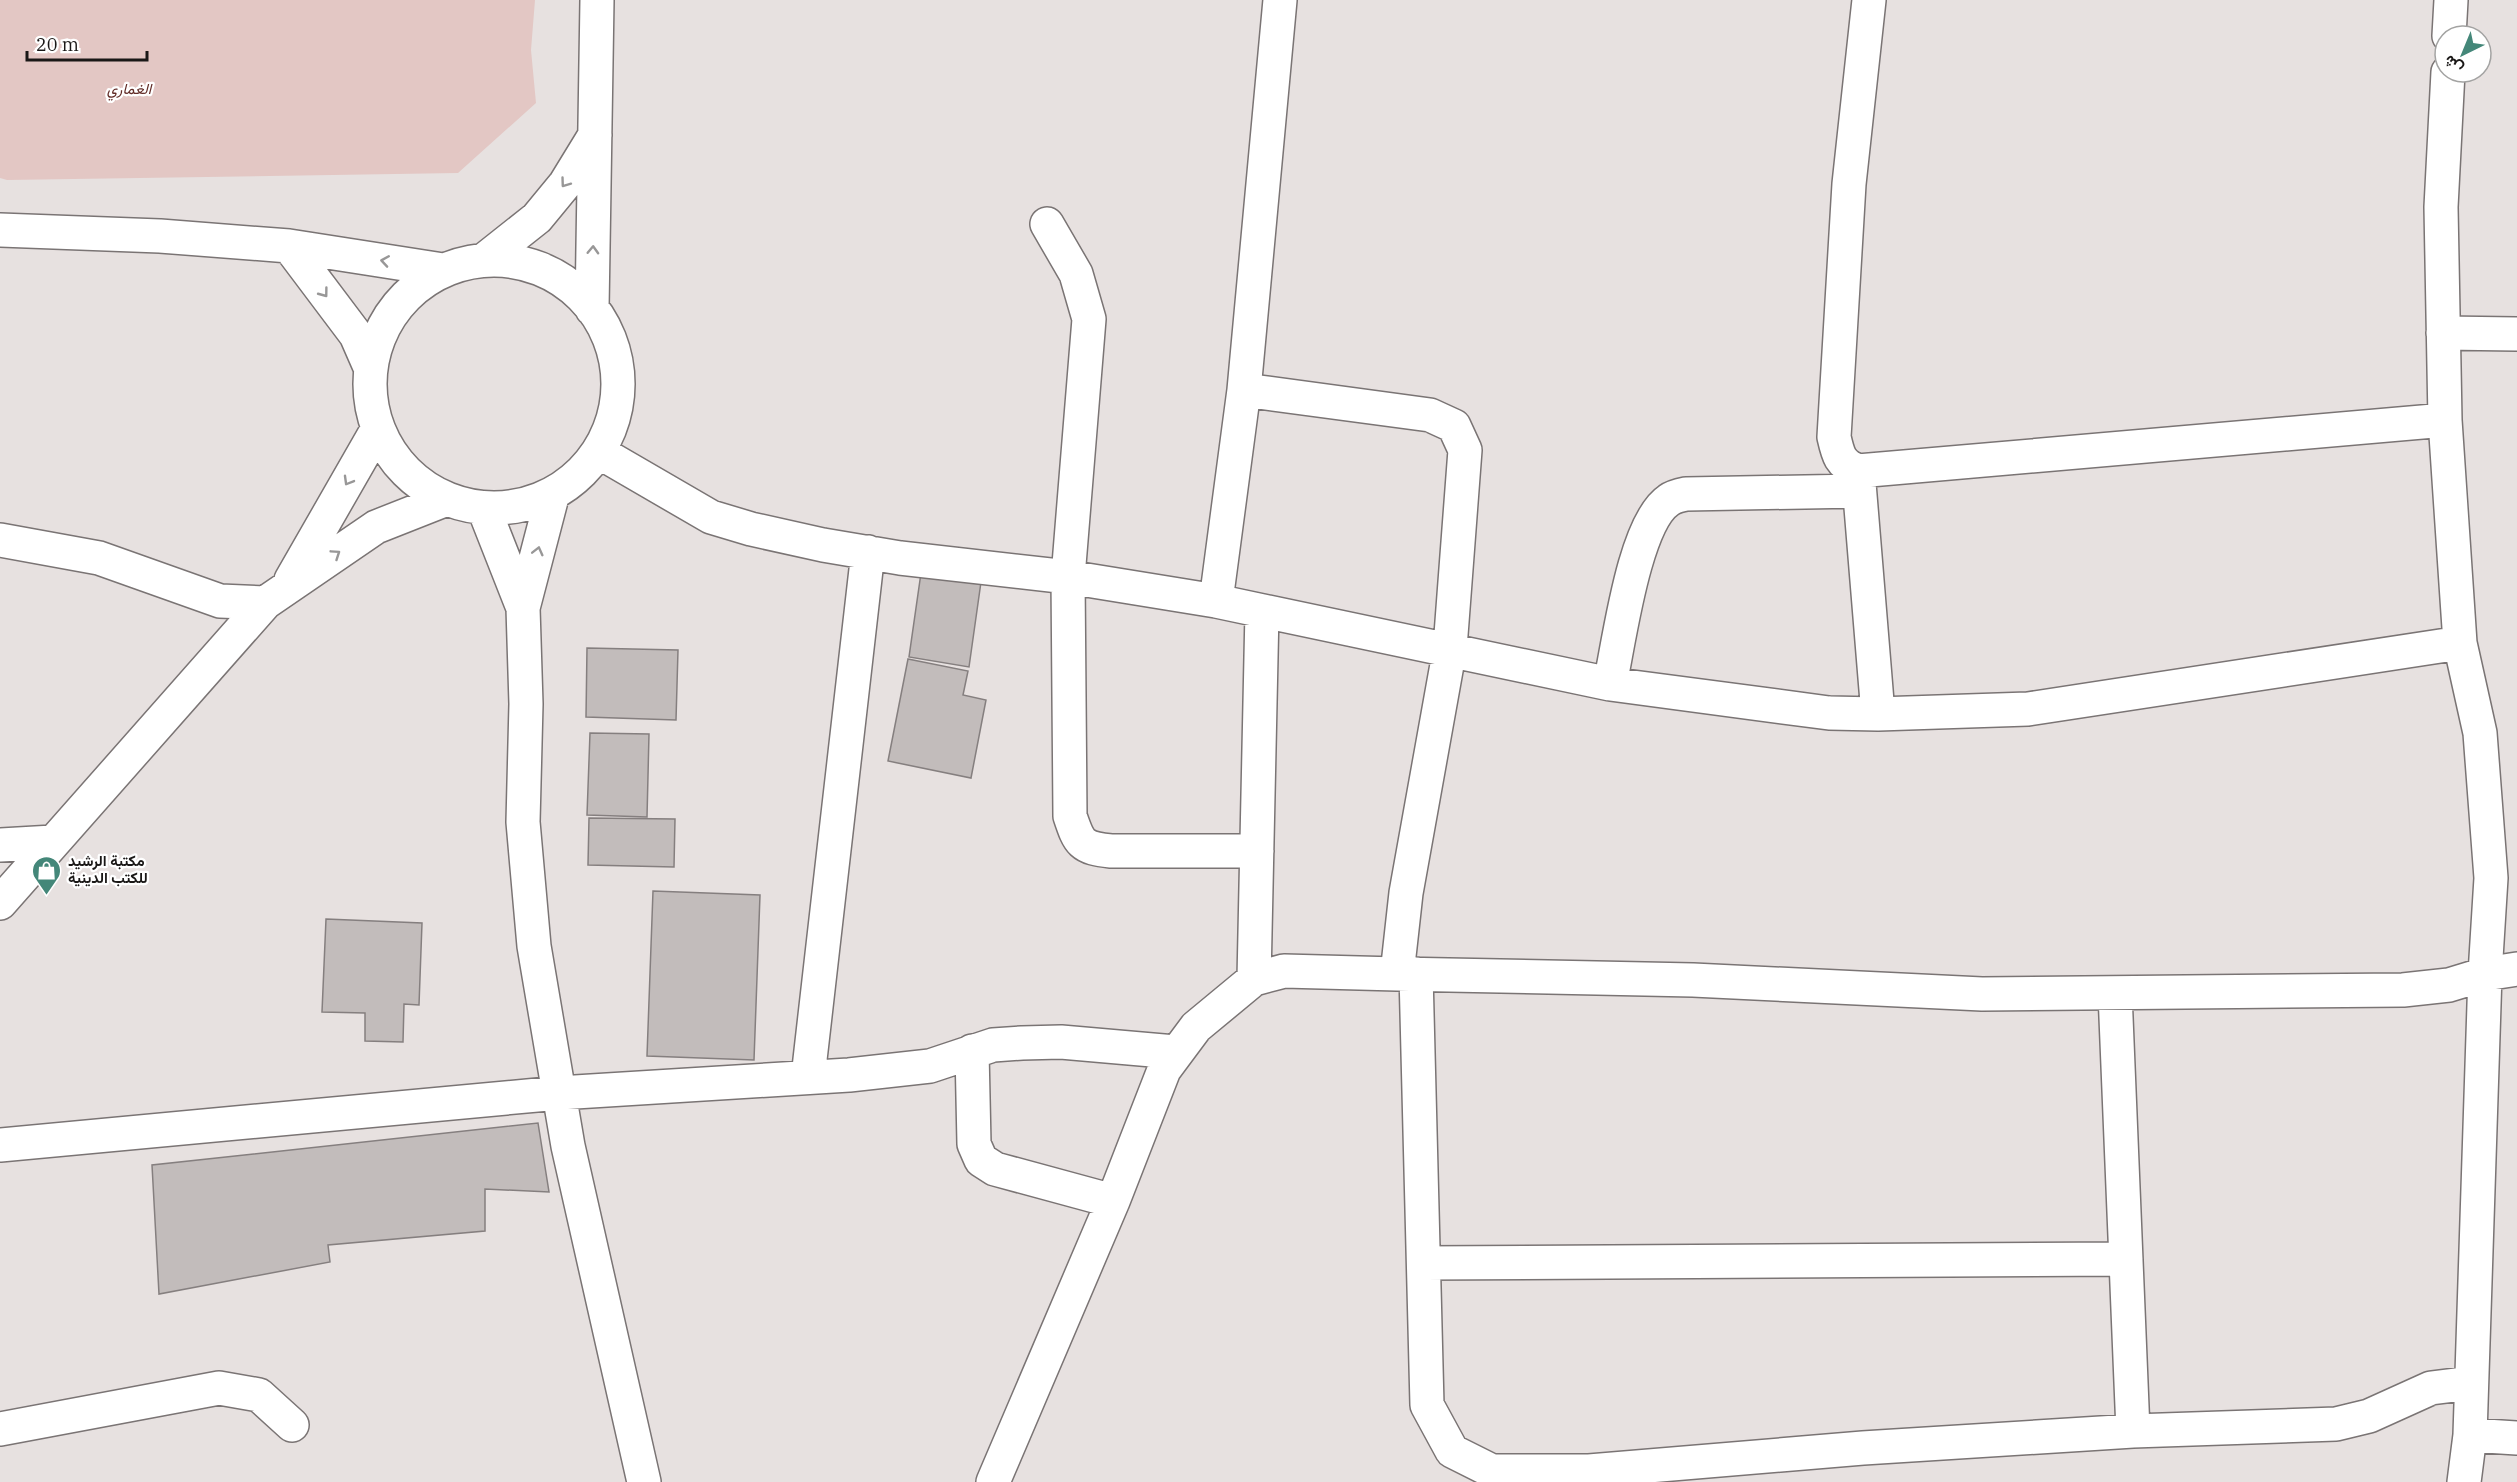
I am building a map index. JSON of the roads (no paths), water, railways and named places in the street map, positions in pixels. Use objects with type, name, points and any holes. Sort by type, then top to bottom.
[{"type":"street","points":[[592,309],[597,0]]},
{"type":"street","points":[[1216,600],[1244,390],[1280,0]]},
{"type":"street","points":[[1869,0],[1849,184],[1834,437],[1839,458],[1858,481],[1878,714]]},
{"type":"street","points":[[2450,24],[2451,0]]},
{"type":"street","points":[[2447,84],[2440,207],[2445,420],[2460,643],[2480,733],[2491,878],[2485,974],[2470,1434],[2464,1482]]},
{"type":"street","points":[[484,260],[537,218],[565,184],[596,134]]},
{"type":"street","points":[[1047,224],[1076,274],[1089,319],[1068,577],[1070,816],[1077,837],[1088,848],[1111,851],[1257,851]]},
{"type":"street","points":[[0,230],[160,236],[289,246],[443,270]]},
{"type":"street","points":[[289,246],[356,335],[370,367]]},
{"type":"street","points":[[484,260],[526,264],[564,282],[592,309],[610,342],[618,379],[614,417],[599,452],[577,476],[553,493],[521,506],[484,509],[447,499],[414,480],[387,448],[377,430],[372,409],[370,367],[382,327],[408,294],[443,270],[484,260]]},
{"type":"street","points":[[2443,333],[2517,334]]},
{"type":"street","points":[[1244,390],[1430,415],[1454,426],[1465,450],[1450,648],[1406,893],[1407,974],[1424,1263],[1427,1405],[1452,1451],[1492,1472],[1589,1471],[1863,1448],[2133,1431],[2336,1424],[2369,1416],[2431,1388],[2471,1383]]},
{"type":"street","points":[[1610,684],[1639,550],[1651,521],[1668,500],[1686,494],[1858,481],[2445,420]]},
{"type":"street","points":[[0,903],[276,595],[377,430]]},
{"type":"street","points":[[599,452],[711,517],[751,529],[868,552],[1068,577],[1216,600],[1450,648],[1610,684],[1829,713],[1878,714],[2028,709],[2460,643]]},
{"type":"street","points":[[553,493],[524,608],[526,704],[523,822],[534,946],[568,1146],[644,1482]]},
{"type":"street","points":[[0,540],[99,558],[220,601],[276,595],[376,527],[447,499]]},
{"type":"street","points":[[484,509],[524,608]]},
{"type":"street","points":[[808,1077],[868,552]]},
{"type":"street","points":[[1254,980],[1262,611]]},
{"type":"street","points":[[0,845],[53,842]]},
{"type":"street","points":[[993,1482],[1113,1201],[1164,1070],[1175,1052],[1196,1027],[1254,980],[1284,971],[1694,980],[1982,994],[2115,993],[2403,990],[2449,985],[2485,974],[2517,969]]},
{"type":"street","points":[[2115,993],[2133,1431]]},
{"type":"street","points":[[0,1145],[559,1093],[808,1077],[930,1066],[993,1045],[1061,1042],[1175,1052]]},
{"type":"street","points":[[972,1051],[974,1144],[981,1160],[995,1169],[1113,1201]]},
{"type":"street","points":[[1424,1263],[2126,1259]]},
{"type":"street","points":[[0,1429],[219,1388],[259,1395],[292,1425]]},
{"type":"street","points":[[2470,1434],[2517,1437]]},
{"type":"place","name":"مكتبة الرشيد للكتب الدينية","points":[[47,896]]},
{"type":"park label","name":"الغماري","points":[[129,89]]}]
